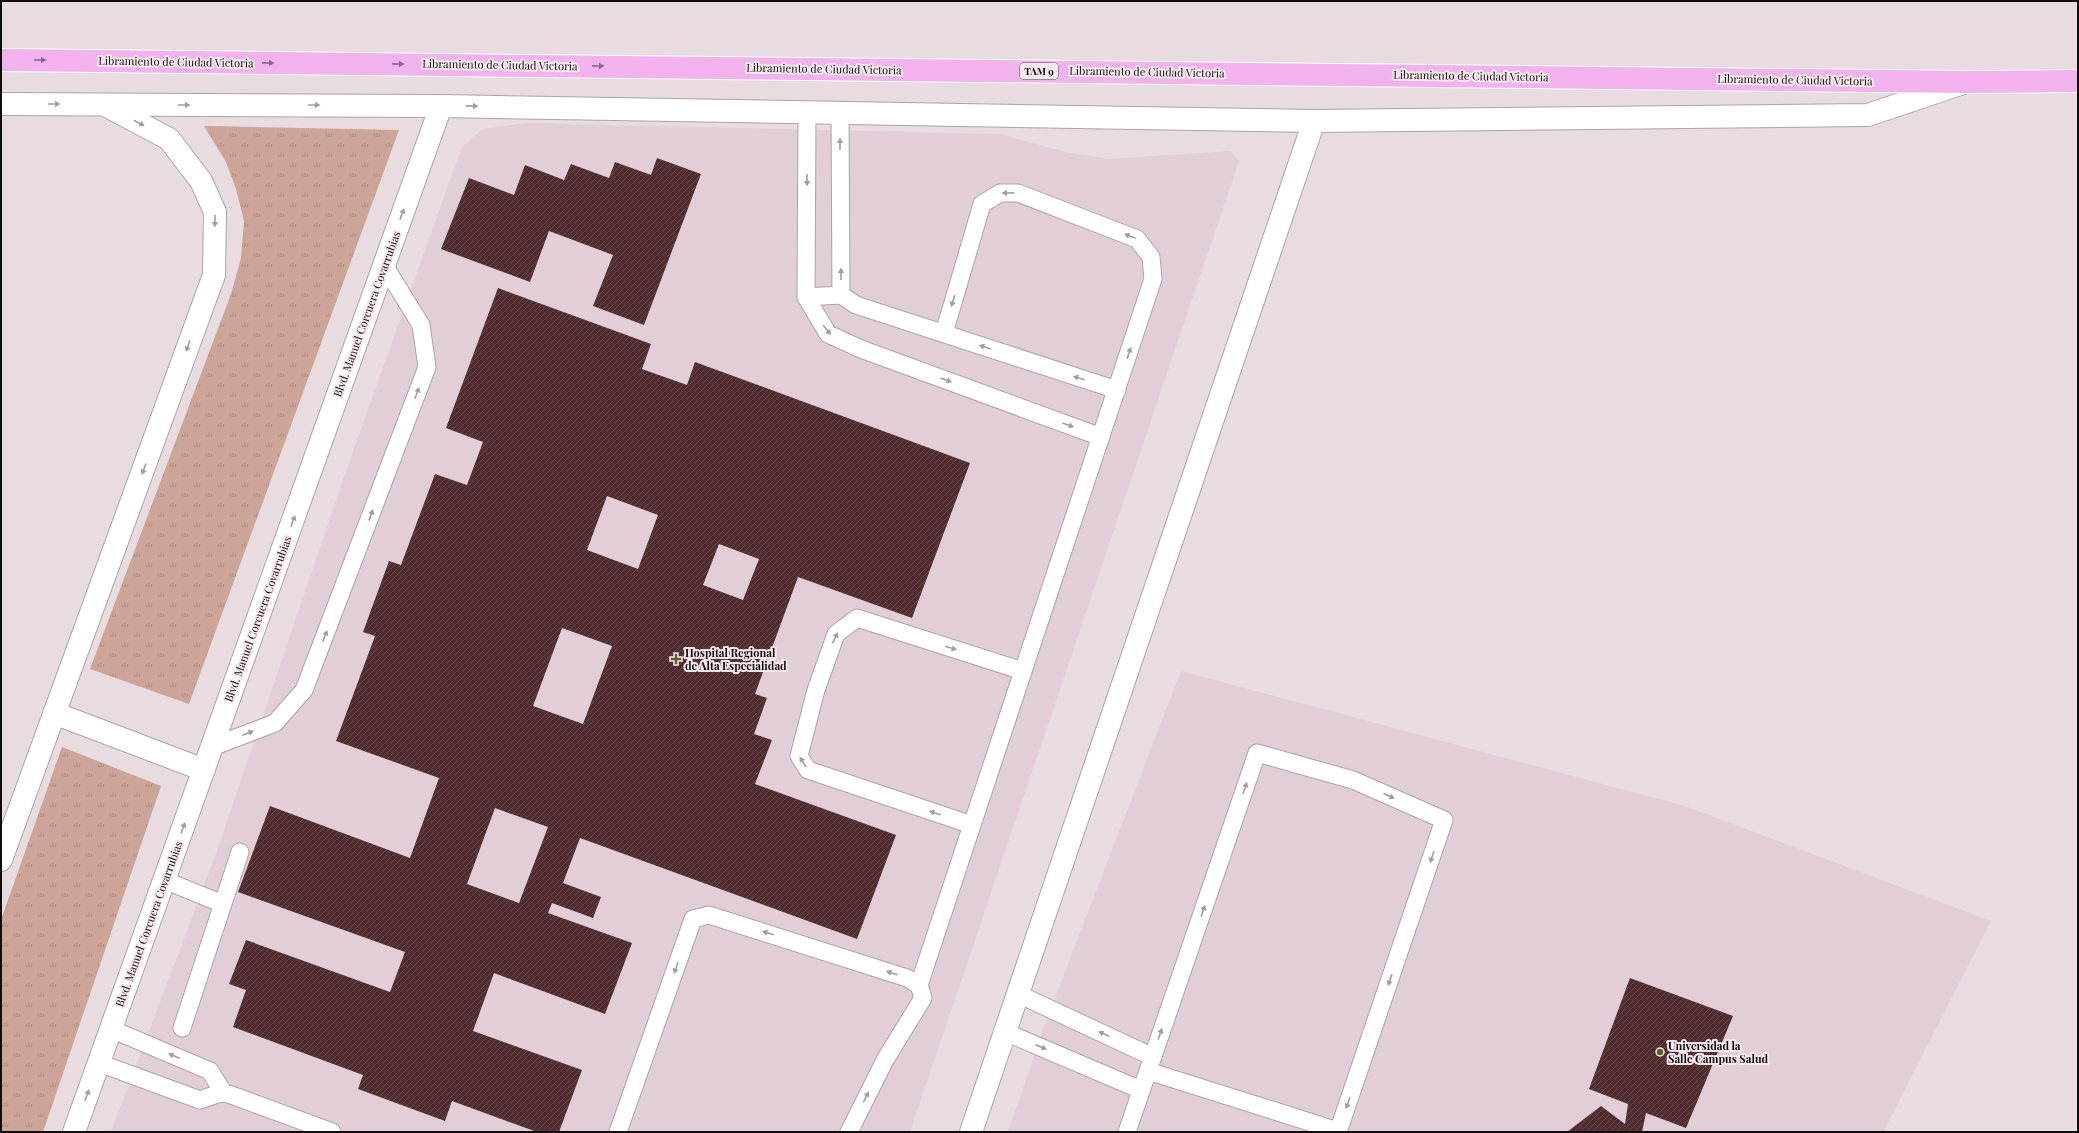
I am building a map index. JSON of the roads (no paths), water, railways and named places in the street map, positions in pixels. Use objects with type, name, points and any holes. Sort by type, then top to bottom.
[{"type":"highway","name":"Libramiento de Ciudad Victoria","points":[[1,60],[1968,82],[2078,81]]},
{"type":"street","points":[[1,104],[441,106],[1314,121],[1868,115],[1968,82]]},
{"type":"street","points":[[1,860],[214,275],[215,212],[201,181],[169,139],[105,104]]},
{"type":"street","name":"Blvd. Manuel Corcuera Covarrubias","points":[[74,1132],[441,106]]},
{"type":"street","points":[[971,1132],[1314,121]]},
{"type":"street","points":[[54,713],[204,770]]},
{"type":"lane","points":[[840,112],[841,296]]},
{"type":"lane","points":[[807,113],[806,297],[828,334],[855,346],[1101,437]]},
{"type":"lane","points":[[849,1132],[885,1060],[923,998],[919,985],[1153,279],[1151,257],[1137,239],[1018,193],[1000,193],[982,204],[944,333]]},
{"type":"lane","points":[[212,747],[275,723],[304,690],[427,367],[421,325],[384,265]]},
{"type":"lane","points":[[806,297],[841,296],[856,305],[1117,390]]},
{"type":"lane","points":[[972,825],[808,770],[799,756],[816,690],[836,634],[857,618],[1024,671]]},
{"type":"lane","points":[[1018,994],[1150,1064],[1338,1132],[1444,820],[1353,780],[1257,753],[1150,1064],[1141,1090],[1127,1132]]},
{"type":"lane","points":[[182,1028],[240,852]]},
{"type":"lane","points":[[164,880],[222,904]]},
{"type":"lane","points":[[618,1132],[693,919],[709,914],[907,978],[919,985]]},
{"type":"lane","points":[[111,1029],[210,1071],[223,1092],[308,1128],[332,1132]]},
{"type":"lane","points":[[1005,1032],[1141,1090]]},
{"type":"lane","points":[[99,1063],[200,1100],[223,1092]]},
{"type":"place","name":"Hospital Regional de Alta Especialidad","points":[[676,659]]},
{"type":"place","name":"Universidad la Salle Campus Salud","points":[[1660,1052]]}]
